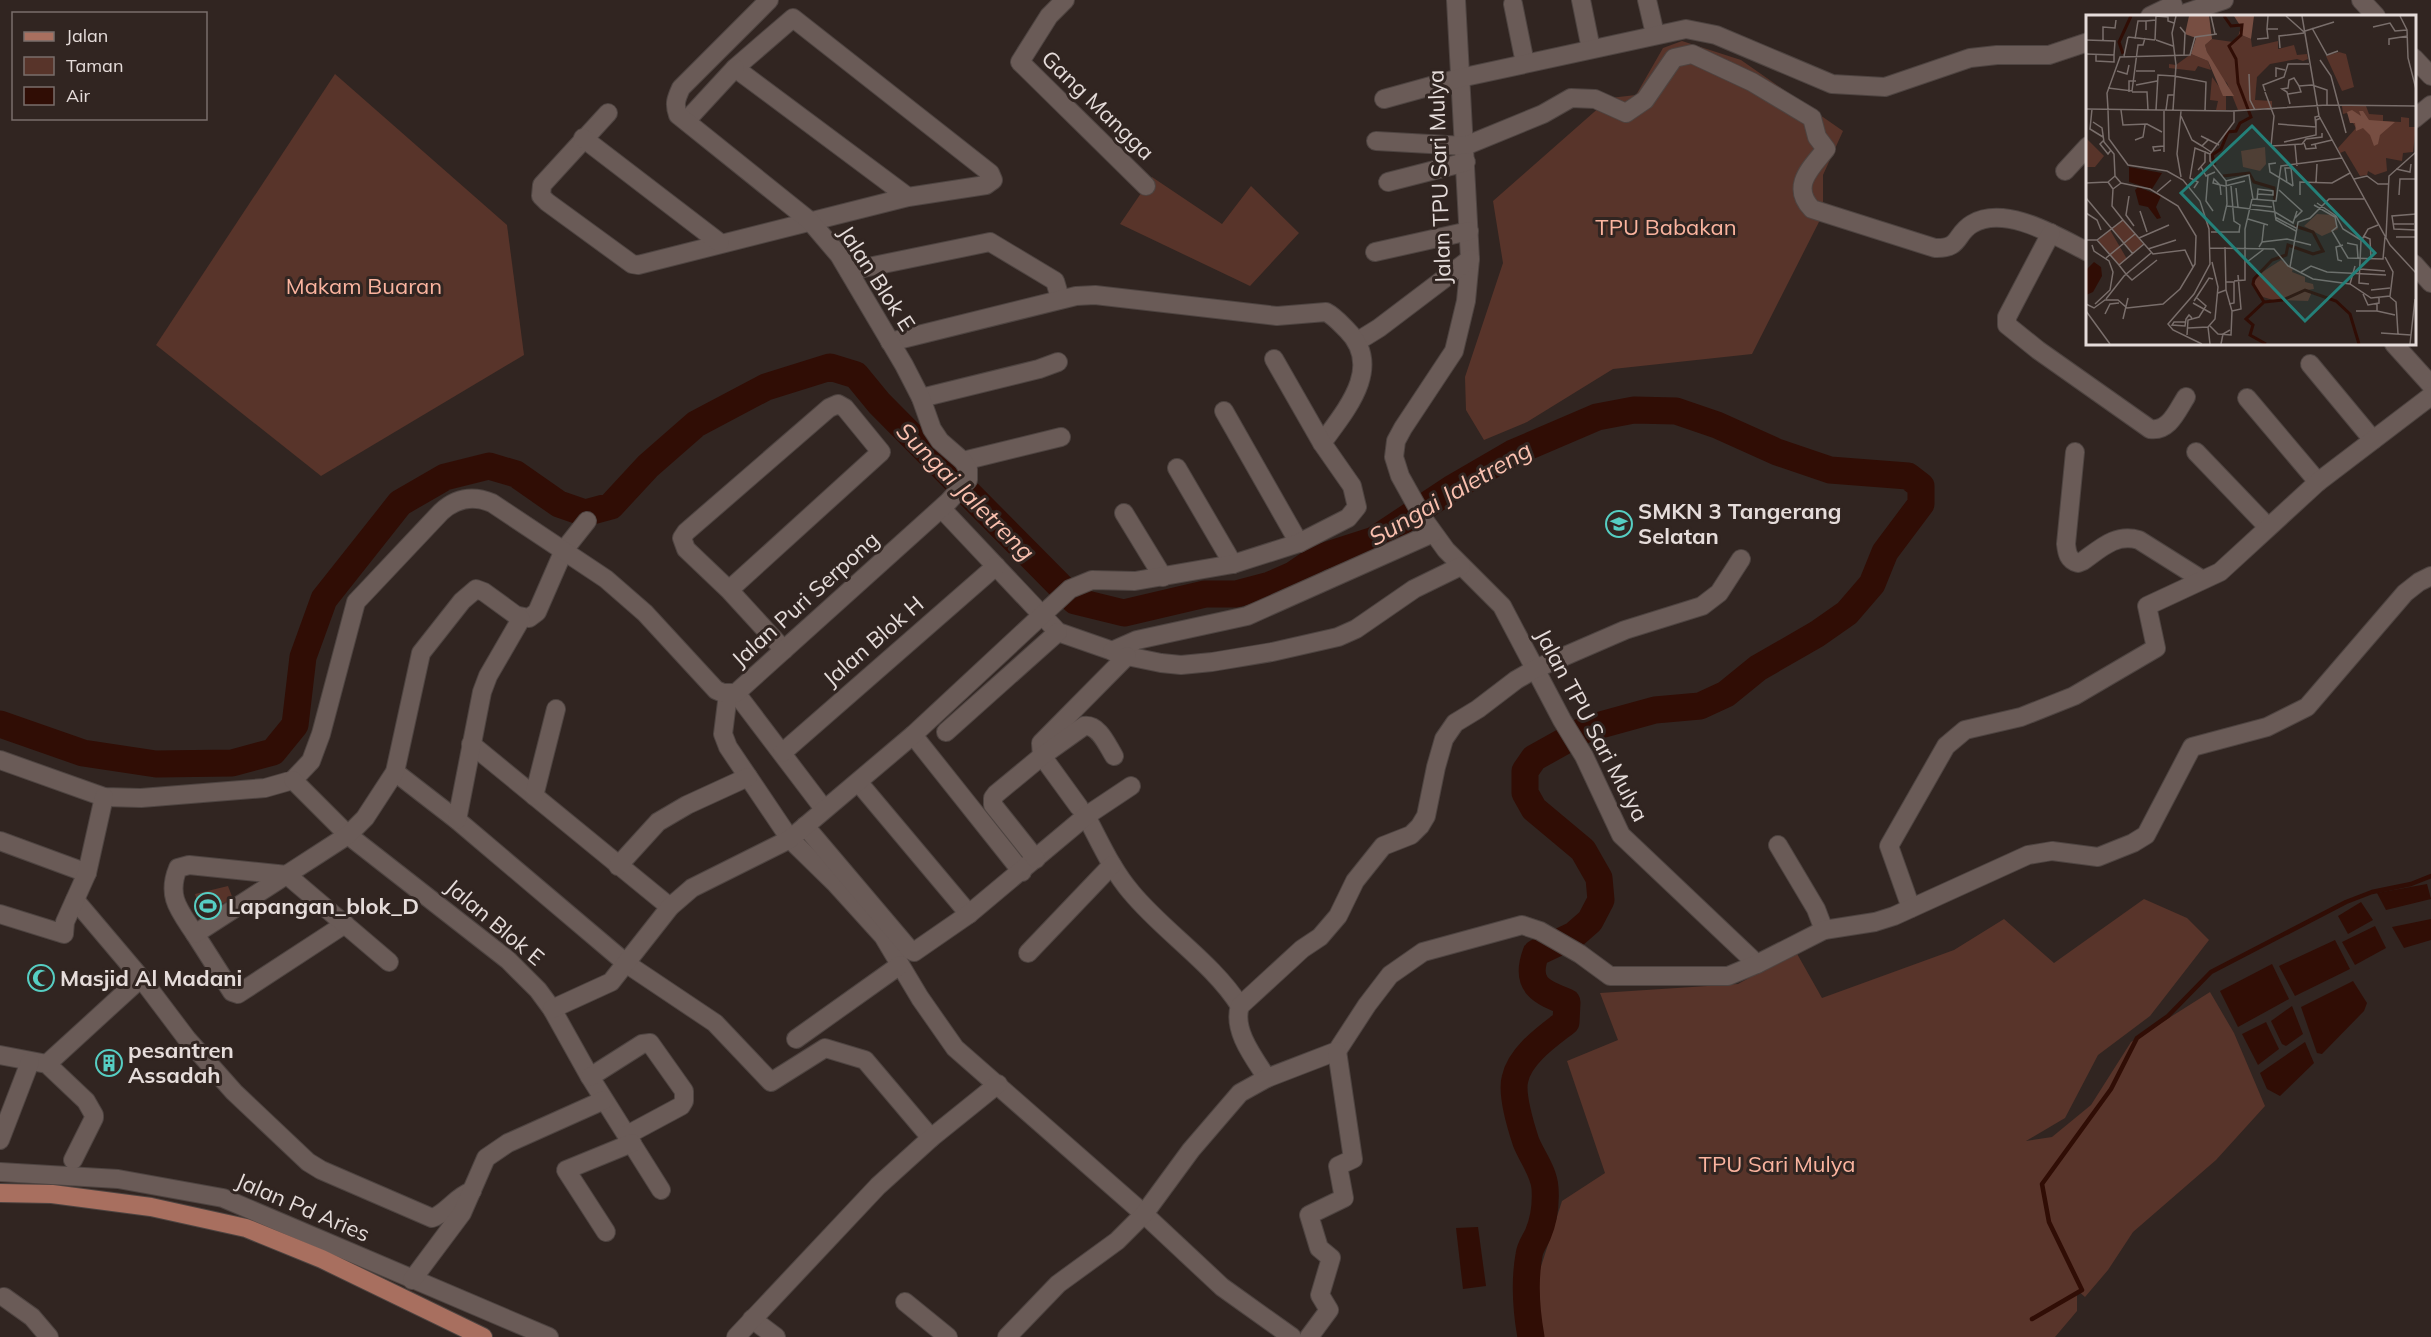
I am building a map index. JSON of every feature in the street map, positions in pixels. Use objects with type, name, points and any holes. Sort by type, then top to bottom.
[{"type":"main road","points":[[0,1193],[52,1194],[151,1207],[246,1228],[322,1259],[483,1337]]},
{"type":"street","points":[[608,113],[542,185],[541,196],[632,264],[908,197],[986,185],[993,180],[993,176],[796,19],[788,20],[681,114],[675,100],[681,88],[768,0]]},
{"type":"street","name":"Gang Mangga","points":[[1065,0],[1049,16],[1020,62],[1146,186]]},
{"type":"street","name":"Jalan TPU Sari Mulya","points":[[1456,0],[1470,260],[1466,301],[1454,351],[1403,428],[1396,441],[1394,457],[1400,476],[1429,527],[1446,550],[1502,606],[1562,720],[1584,756],[1621,835],[1757,964]]},
{"type":"street","points":[[1581,0],[1591,49]]},
{"type":"street","points":[[1647,0],[1655,34]]},
{"type":"street","points":[[2154,15],[2224,0]]},
{"type":"street","points":[[2361,0],[2375,15]]},
{"type":"street","points":[[1513,4],[1525,63]]},
{"type":"street","points":[[1384,99],[1460,78],[1686,29],[1716,35],[1832,84],[1885,87],[1970,58],[1997,55],[2049,55],[2086,43]]},
{"type":"street","points":[[1388,182],[1466,154],[1571,98],[1595,99],[1626,113],[1645,100],[1674,58],[1692,54],[1752,82],[1812,118],[1817,137],[1826,149],[1806,175],[1802,186],[1803,196],[1812,209],[1935,248],[1951,247],[1972,224],[2000,218],[2023,222],[2086,251]]},
{"type":"street","points":[[2416,59],[2431,76]]},
{"type":"street","points":[[735,68],[908,197]]},
{"type":"street","points":[[2416,118],[2431,105]]},
{"type":"street","name":"Jalan Blok E","points":[[681,114],[810,221],[839,255],[921,398],[936,435],[963,461]]},
{"type":"street","points":[[583,138],[720,243]]},
{"type":"street","points":[[1376,141],[1466,154]]},
{"type":"street","points":[[2065,171],[2086,148]]},
{"type":"street","points":[[1375,252],[1469,231]]},
{"type":"street","points":[[2051,233],[2007,316],[2007,325],[2038,350],[2150,429],[2165,428],[2186,397]]},
{"type":"street","points":[[849,271],[990,242],[1055,281],[1060,298]]},
{"type":"street","points":[[1358,341],[1470,260]]},
{"type":"street","points":[[2416,265],[2431,284]]},
{"type":"street","points":[[890,342],[1060,298],[1095,295],[1277,316],[1326,312],[1358,341],[1364,362],[1352,402],[1322,443]]},
{"type":"street","points":[[2395,345],[2431,385]]},
{"type":"street","points":[[552,1008],[611,982],[670,907],[702,881],[790,839],[913,735],[1070,589],[1092,580],[1135,581],[1233,564],[1299,543],[1348,518],[1357,507],[1352,486],[1322,443],[1274,359]]},
{"type":"street","points":[[921,398],[1039,369],[1058,362]]},
{"type":"street","points":[[2310,364],[2373,440]]},
{"type":"street","points":[[1911,908],[1889,846],[1946,746],[1965,730],[2021,717],[2074,696],[2156,648],[2147,606],[2220,572],[2318,482],[2431,396]]},
{"type":"street","points":[[2247,398],[2318,482]]},
{"type":"street","points":[[729,590],[882,452],[845,408],[836,405],[829,408],[686,532],[682,542],[686,549],[729,590],[784,650]]},
{"type":"street","points":[[1224,411],[1299,543]]},
{"type":"street","points":[[1061,437],[963,461],[968,469],[968,480],[945,505],[996,566],[1046,611],[1058,632],[1120,653],[1181,665],[1272,652],[1338,637],[1356,629],[1414,589],[1461,566]]},
{"type":"street","points":[[2075,452],[2066,544],[2070,559],[2078,563],[2114,540],[2127,536],[2139,540],[2201,579]]},
{"type":"street","points":[[2196,452],[2268,527]]},
{"type":"street","points":[[1177,468],[1233,564]]},
{"type":"street","name":"Jalan Puri Serpong","points":[[293,780],[311,761],[321,734],[356,603],[446,507],[465,499],[483,499],[492,503],[606,579],[645,613],[716,690],[732,693],[784,650],[945,505]]},
{"type":"street","points":[[1124,513],[1162,577]]},
{"type":"street","points":[[195,934],[348,835],[365,818],[395,772],[421,653],[428,643],[476,589],[519,616],[529,618],[537,612],[564,550],[587,521]]},
{"type":"street","points":[[1240,1006],[1228,986],[1132,894],[1112,865],[1083,812],[1042,756],[1041,743],[1120,653],[1137,640],[1247,616],[1429,527]]},
{"type":"street","points":[[1267,1078],[1251,1053],[1239,1026],[1237,1016],[1240,1006],[1302,949],[1320,937],[1338,916],[1355,880],[1383,846],[1411,835],[1420,826],[1426,816],[1436,767],[1449,730],[1455,723],[1535,669],[1625,630],[1702,606],[1719,593],[1741,559]]},
{"type":"street","name":"Jalan Blok H","points":[[782,753],[996,566]]},
{"type":"street","points":[[1007,1337],[1058,1284],[1117,1241],[1144,1214],[1191,1150],[1240,1093],[1267,1078],[1337,1051],[1390,975],[1424,952],[1522,925],[1540,930],[1580,954],[1610,976],[1728,976],[1824,930],[1875,922],[2040,851],[2098,857],[2141,839],[2154,823],[2192,747],[2267,727],[2307,707],[2405,594],[2419,582],[2431,576]]},
{"type":"street","points":[[457,820],[482,692],[488,676],[521,623],[519,616]]},
{"type":"street","points":[[946,732],[1058,632]]},
{"type":"street","points":[[732,693],[782,753],[824,809]]},
{"type":"street","points":[[732,693],[723,734],[728,747],[790,839],[828,875],[883,936],[955,1048],[1144,1214],[1222,1287],[1292,1337]]},
{"type":"street","points":[[534,796],[556,709]]},
{"type":"street","points":[[1029,866],[993,805],[993,798],[1042,756],[1088,725],[1096,729],[1114,756]]},
{"type":"street","points":[[913,735],[1029,866]]},
{"type":"street","points":[[471,744],[670,907]]},
{"type":"street","points":[[0,760],[104,797],[141,798],[265,788],[293,780]]},
{"type":"street","points":[[395,772],[457,820],[627,964],[715,1023],[771,1083],[825,1048],[865,1060],[931,1138]]},
{"type":"street","points":[[618,866],[658,822],[687,805],[748,777]]},
{"type":"street","name":"Jalan Blok E","points":[[293,780],[348,835],[508,960],[538,990],[552,1008],[590,1077],[661,1190]]},
{"type":"street","points":[[859,783],[969,914]]},
{"type":"street","points":[[805,826],[910,950],[917,951],[969,914],[1029,866],[1083,812],[1131,786]]},
{"type":"street","points":[[0,914],[64,934],[65,922],[87,873],[104,797]]},
{"type":"street","points":[[0,841],[87,873]]},
{"type":"street","points":[[1778,844],[1816,909],[1824,930]]},
{"type":"street","points":[[345,924],[238,994],[232,992],[180,911],[172,882],[178,868],[189,864],[288,875],[345,924],[389,962]]},
{"type":"street","points":[[1028,953],[1112,865]]},
{"type":"street","points":[[75,900],[234,1092],[300,1155],[321,1170],[432,1218],[438,1216],[461,1196],[472,1191]]},
{"type":"street","points":[[796,1039],[900,965]]},
{"type":"street","points":[[0,1140],[39,1063],[141,978]]},
{"type":"street","points":[[590,1077],[642,1044],[651,1043],[684,1091],[684,1101],[681,1106],[629,1139],[566,1170],[606,1232]]},
{"type":"street","points":[[1309,1337],[1329,1310],[1320,1294],[1330,1258],[1319,1248],[1309,1215],[1344,1198],[1338,1166],[1353,1160],[1337,1051]]},
{"type":"street","points":[[0,1055],[39,1063],[86,1101],[94,1115],[73,1161]]},
{"type":"street","points":[[736,1337],[878,1186],[931,1138],[998,1084]]},
{"type":"street","points":[[412,1280],[462,1213],[486,1158],[499,1148],[604,1100]]},
{"type":"street","name":"Jalan Pd Aries","points":[[0,1172],[118,1179],[223,1198],[543,1334]]},
{"type":"street","points":[[4,1297],[32,1317],[48,1337]]},
{"type":"street","points":[[905,1302],[948,1337]]},
{"type":"street","points":[[752,1319],[776,1337]]},
{"type":"green space","name":"TPU Babakan","points":[[1682,41],[1741,60],[1843,131],[1823,175],[1823,214],[1752,354],[1613,369],[1527,422],[1484,440],[1466,410],[1465,377],[1503,263],[1493,201],[1610,98],[1636,95],[1663,48]]},
{"type":"green space","name":"Makam Buaran","points":[[335,74],[507,225],[524,355],[321,476],[156,345]]},
{"type":"green space","points":[[1152,177],[1222,224],[1251,186],[1299,233],[1250,286],[1120,224]]},
{"type":"green space","name":"Lapangan_blok_D","points":[[228,886],[233,899],[201,913],[195,894]]},
{"type":"green space","name":"TPU Sari Mulya","points":[[2144,899],[2187,918],[2209,940],[2150,1016],[2098,1055],[2065,1118],[2026,1141],[2052,1137],[2091,1105],[2131,1042],[2210,992],[2234,1033],[2265,1106],[2216,1160],[2133,1232],[2108,1270],[2085,1297],[2077,1290],[2077,1311],[2055,1337],[1532,1337],[1536,1282],[1562,1201],[1605,1173],[1567,1061],[1618,1040],[1600,993],[1738,984],[1796,952],[1822,998],[1954,950],[2004,919],[2054,963]]},
{"type":"water","points":[[2427,884],[2431,899],[2386,910],[2377,893]]},
{"type":"water","points":[[2361,902],[2373,920],[2348,934],[2338,916]]},
{"type":"water","points":[[2431,919],[2431,940],[2404,948],[2392,927]]},
{"type":"water","points":[[2375,926],[2386,948],[2355,965],[2342,942]]},
{"type":"water","points":[[2335,940],[2350,969],[2295,996],[2279,966]]},
{"type":"water","points":[[2272,964],[2289,999],[2238,1027],[2220,991]]},
{"type":"water","points":[[2353,981],[2367,1003],[2364,1011],[2322,1054],[2317,1053],[2301,1007]]},
{"type":"water","points":[[2292,1006],[2303,1034],[2286,1046],[2282,1044],[2271,1021]]},
{"type":"water","points":[[2266,1022],[2279,1049],[2258,1065],[2242,1034]]},
{"type":"water","points":[[2305,1042],[2314,1063],[2280,1096],[2267,1089],[2260,1073]]},
{"type":"water","points":[[1478,1227],[1486,1286],[1463,1289],[1456,1228]]},
{"type":"waterway","name":"Sungai Jaletreng","points":[[0,724],[83,753],[156,764],[232,763],[273,752],[295,725],[303,657],[324,599],[400,503],[445,477],[489,466],[516,474],[559,504],[585,513],[611,506],[648,466],[696,424],[766,387],[830,367],[856,375],[879,403],[1075,601],[1124,613],[1205,594],[1236,594],[1270,585],[1293,575],[1318,558],[1374,540],[1451,489],[1513,453],[1597,417],[1634,410],[1676,411],[1717,425],[1777,452],[1830,470],[1908,476],[1921,486],[1921,504],[1885,552],[1872,584],[1847,613],[1817,634],[1758,668],[1726,694],[1700,706],[1655,710],[1586,729],[1534,758],[1525,771],[1525,793],[1534,809],[1583,850],[1599,878],[1601,900],[1590,921],[1574,935],[1536,953],[1533,964],[1532,973],[1537,986],[1550,995],[1567,1002],[1566,1022],[1529,1054],[1518,1070],[1514,1085],[1515,1102],[1526,1142],[1542,1176],[1545,1188],[1543,1217],[1530,1249],[1527,1265],[1526,1296],[1531,1337]]},
{"type":"waterway","points":[[2032,1319],[2082,1290],[2049,1222],[2042,1184],[2111,1089],[2137,1038],[2168,1016],[2211,972],[2346,902],[2372,892],[2411,884],[2431,876]]},
{"type":"place","name":"SMKN 3 Tangerang Selatan","points":[[1619,524]]},
{"type":"place","name":"Lapangan_blok_D","points":[[208,906]]},
{"type":"place","name":"Masjid Al Madani","points":[[41,978]]},
{"type":"place","name":"pesantren Assadah","points":[[109,1063]]}]
